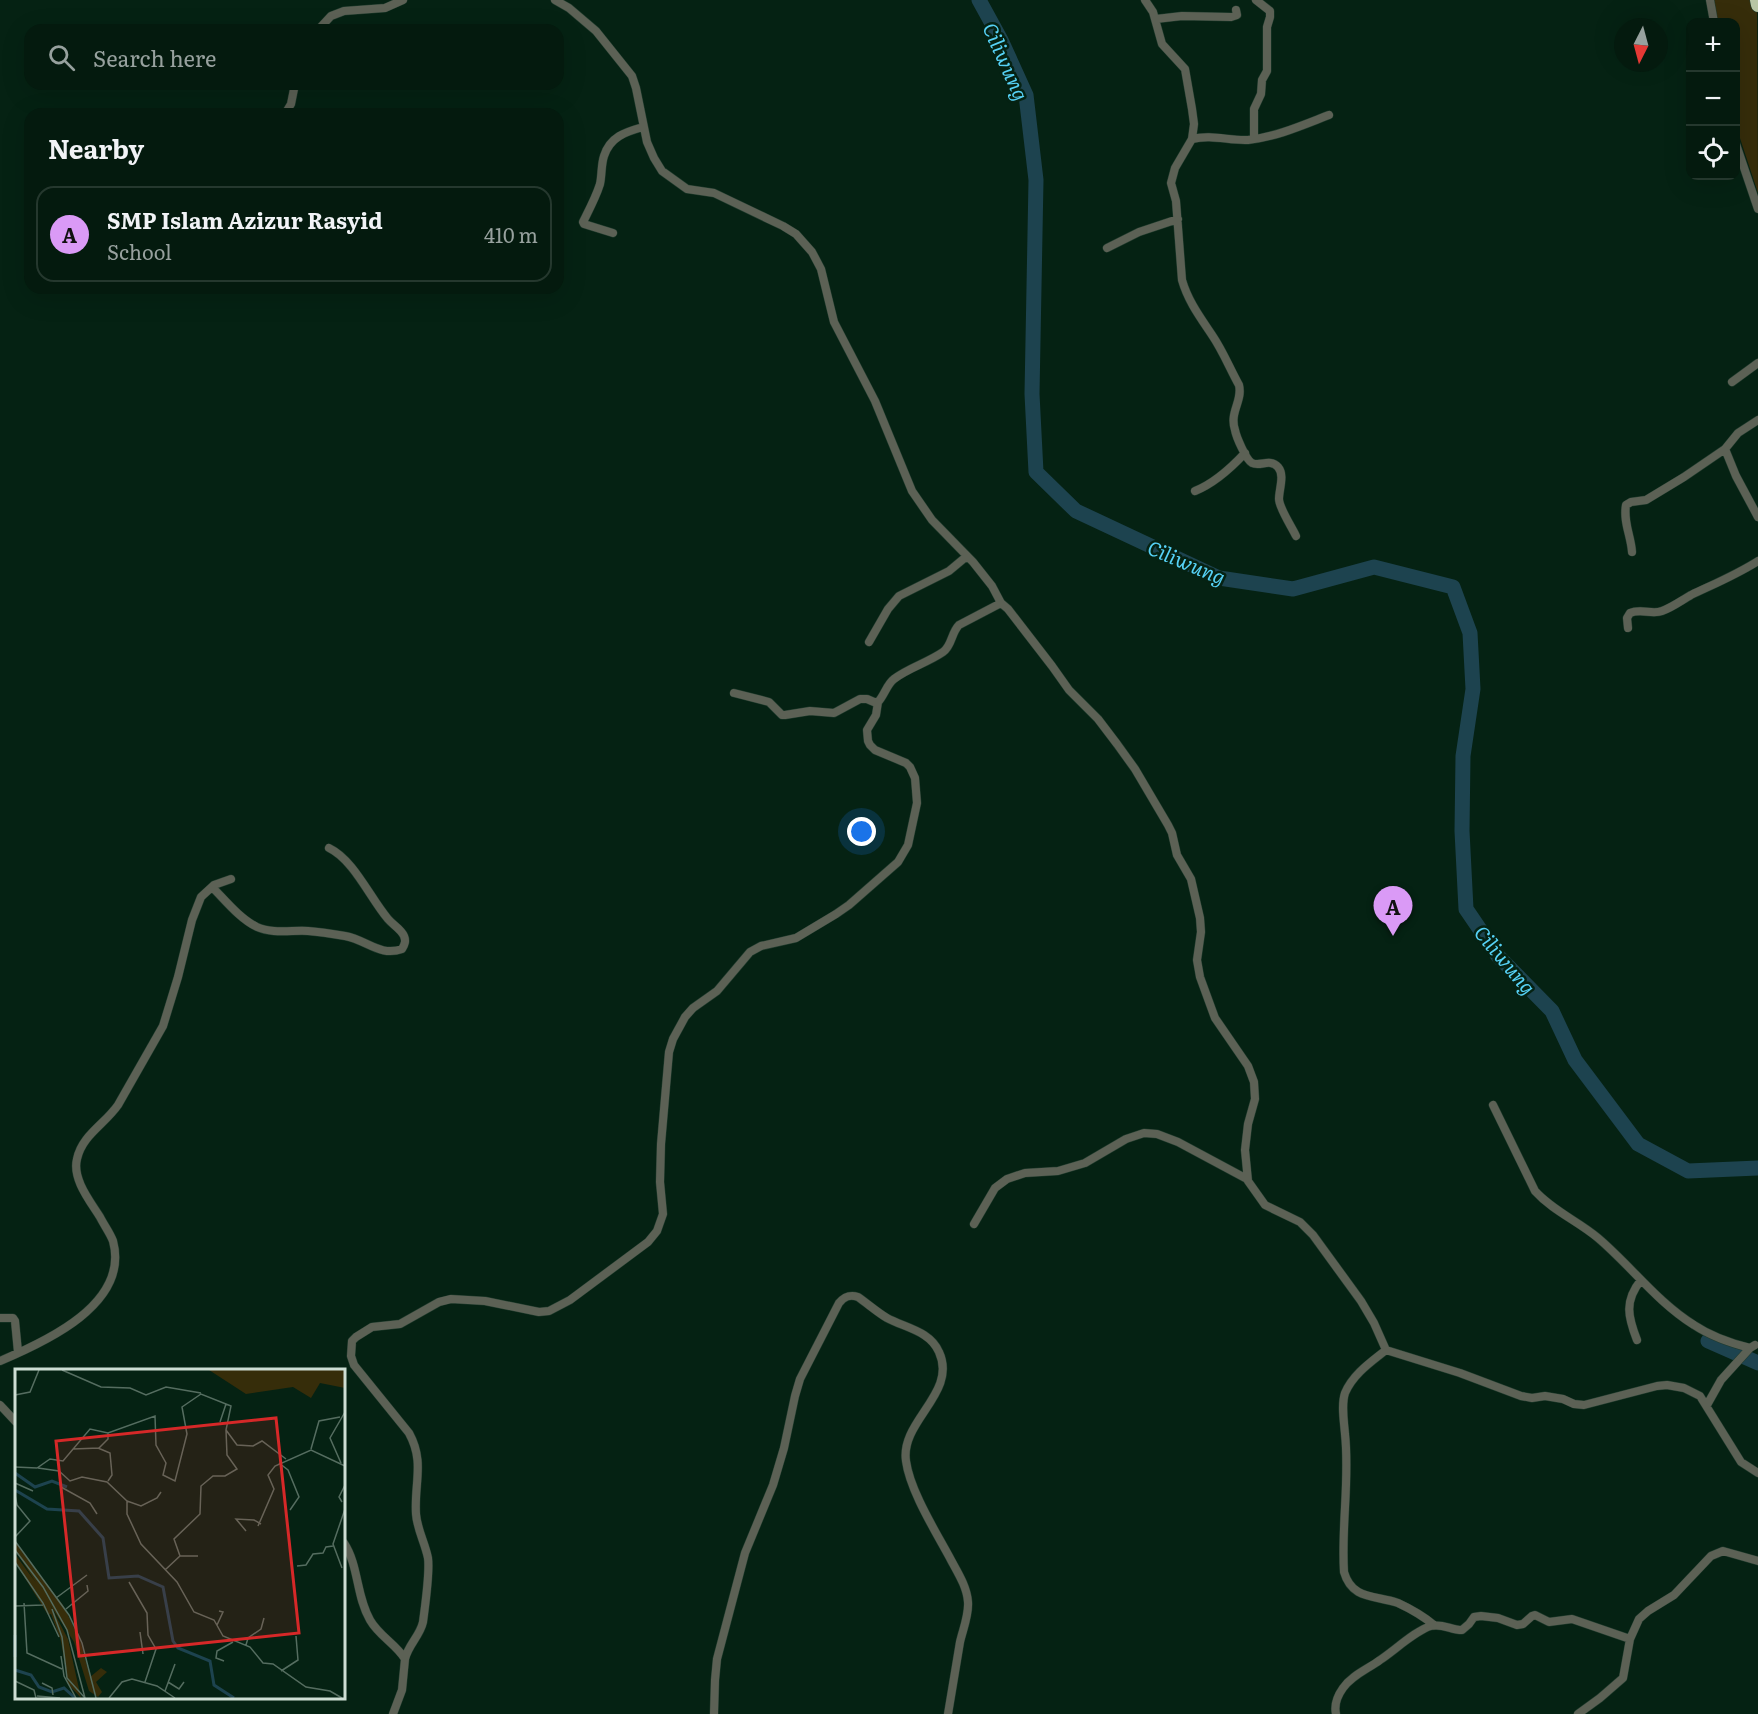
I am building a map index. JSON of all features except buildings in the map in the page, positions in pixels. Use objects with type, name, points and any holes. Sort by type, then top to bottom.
[{"type":"highway","points":[[1757,0],[1758,5]]},
{"type":"street","points":[[324,24],[331,16],[344,11],[385,8],[403,0]]},
{"type":"street","points":[[555,0],[581,17],[596,31],[632,76],[639,100],[646,142],[662,171],[692,190],[714,193],[771,220],[796,234],[812,252],[825,279],[834,322],[875,401],[919,503],[932,520],[968,556],[992,586],[1001,603],[1008,609],[1069,690],[1098,718],[1139,775],[1171,830],[1177,855],[1191,879],[1200,918],[1201,932],[1197,960],[1200,977],[1215,1018],[1248,1066],[1254,1082],[1255,1099],[1246,1139],[1247,1179]]},
{"type":"street","points":[[1145,0],[1156,19],[1162,44],[1183,65],[1186,72],[1194,124],[1192,139],[1171,178],[1178,219],[1180,268],[1186,293],[1218,344],[1240,389],[1240,398],[1233,413],[1237,438],[1249,461],[1252,463],[1269,462],[1278,468],[1281,473],[1279,500],[1296,536]]},
{"type":"street","points":[[1254,139],[1254,109],[1261,94],[1262,80],[1267,71],[1267,27],[1270,17],[1270,12],[1256,0]]},
{"type":"street","points":[[1710,0],[1713,18]]},
{"type":"street","points":[[1156,19],[1182,16],[1231,17],[1237,15],[1236,10]]},
{"type":"street","points":[[289,108],[294,90]]},
{"type":"street","points":[[1192,139],[1210,136],[1239,140],[1254,139],[1274,135],[1329,115]]},
{"type":"street","points":[[613,233],[583,222],[600,183],[604,155],[610,145],[622,133],[643,127]]},
{"type":"street","points":[[1740,156],[1758,209]]},
{"type":"street","points":[[1107,248],[1139,232],[1178,219]]},
{"type":"street","points":[[1732,382],[1758,363]]},
{"type":"street","points":[[1632,552],[1625,515],[1626,505],[1646,500],[1684,477],[1725,449],[1738,433],[1758,420]]},
{"type":"street","points":[[1725,449],[1736,476],[1758,517]]},
{"type":"street","points":[[1195,491],[1219,478],[1245,453]]},
{"type":"street","points":[[869,642],[888,609],[899,596],[949,571],[968,556]]},
{"type":"street","points":[[1628,628],[1627,618],[1630,613],[1638,611],[1655,613],[1664,610],[1758,561]]},
{"type":"street","points":[[393,1714],[403,1684],[407,1651],[422,1623],[429,1574],[428,1556],[416,1514],[418,1460],[409,1433],[354,1365],[351,1356],[352,1341],[372,1327],[400,1324],[439,1302],[451,1299],[485,1301],[539,1312],[549,1311],[581,1292],[654,1236],[663,1214],[660,1150],[668,1056],[673,1040],[685,1017],[693,1008],[717,991],[750,952],[761,946],[796,938],[836,915],[898,862],[908,845],[917,803],[915,778],[906,763],[876,750],[868,741],[867,730],[876,715],[878,702],[892,680],[945,651],[959,625],[1001,603]]},
{"type":"street","points":[[734,693],[770,702],[785,716],[810,711],[834,713],[860,699],[878,702]]},
{"type":"street","points":[[212,887],[242,916],[260,928],[346,936],[387,952],[402,949],[405,938],[400,930],[389,920],[347,863],[336,851],[329,848]]},
{"type":"street","points":[[0,1360],[48,1339],[72,1323],[102,1296],[108,1284],[115,1264],[112,1239],[78,1179],[76,1159],[85,1140],[118,1105],[160,1032],[170,1005],[195,910],[203,894],[212,887],[231,879]]},
{"type":"street","points":[[1493,1105],[1535,1191],[1552,1207],[1600,1239],[1638,1284],[1680,1316],[1722,1340],[1748,1350],[1721,1380],[1707,1405]]},
{"type":"street","points":[[974,1224],[995,1188],[1007,1179],[1025,1173],[1058,1170],[1085,1163],[1126,1139],[1144,1133],[1157,1134],[1247,1179],[1265,1205],[1300,1222],[1315,1238],[1361,1301],[1386,1350],[1460,1373],[1521,1396],[1563,1398],[1574,1404],[1584,1405],[1642,1389],[1667,1385],[1692,1391],[1700,1396],[1707,1405],[1741,1462],[1758,1473]]},
{"type":"street","points":[[1637,1340],[1628,1311],[1638,1284]]},
{"type":"street","points":[[714,1714],[715,1680],[721,1642],[745,1553],[773,1485],[797,1388],[839,1303],[843,1298],[854,1296],[886,1317],[926,1335],[936,1344],[941,1355],[939,1385],[930,1404],[915,1424],[905,1449],[911,1480],[962,1579],[968,1602],[948,1714]]},
{"type":"street","points":[[0,1318],[13,1318],[15,1321],[18,1352]]},
{"type":"street","points":[[1386,1350],[1363,1368],[1346,1390],[1344,1397],[1348,1456],[1344,1572],[1355,1591],[1411,1609],[1434,1625],[1462,1630],[1474,1617],[1503,1619],[1520,1625],[1534,1615],[1549,1622],[1572,1619],[1630,1639]]},
{"type":"street","points":[[0,1406],[15,1421]]},
{"type":"street","points":[[345,1545],[350,1554],[363,1604],[370,1620],[405,1659]]},
{"type":"street","points":[[1578,1714],[1623,1678],[1630,1639],[1639,1619],[1674,1595],[1711,1556],[1723,1551],[1758,1562]]},
{"type":"street","points":[[1336,1714],[1338,1697],[1345,1685],[1420,1631],[1434,1625]]},
{"type":"shaded area","points":[[1710,0],[1757,0],[1758,193],[1740,138],[1740,18],[1713,18]]},
{"type":"waterway","name":"Ciliwung","points":[[979,0],[1001,40],[1026,95],[1036,180],[1032,394],[1036,472],[1076,511],[1219,578],[1293,589],[1374,567],[1453,587],[1470,633],[1473,689],[1463,756],[1462,831],[1466,909],[1498,956],[1552,1011],[1575,1060],[1638,1144],[1688,1171],[1758,1168]]},
{"type":"waterway","points":[[1708,1341],[1758,1363]]},
{"type":"place","name":"SMP Islam Azizur Rasyid","points":[[1393,936]]}]
